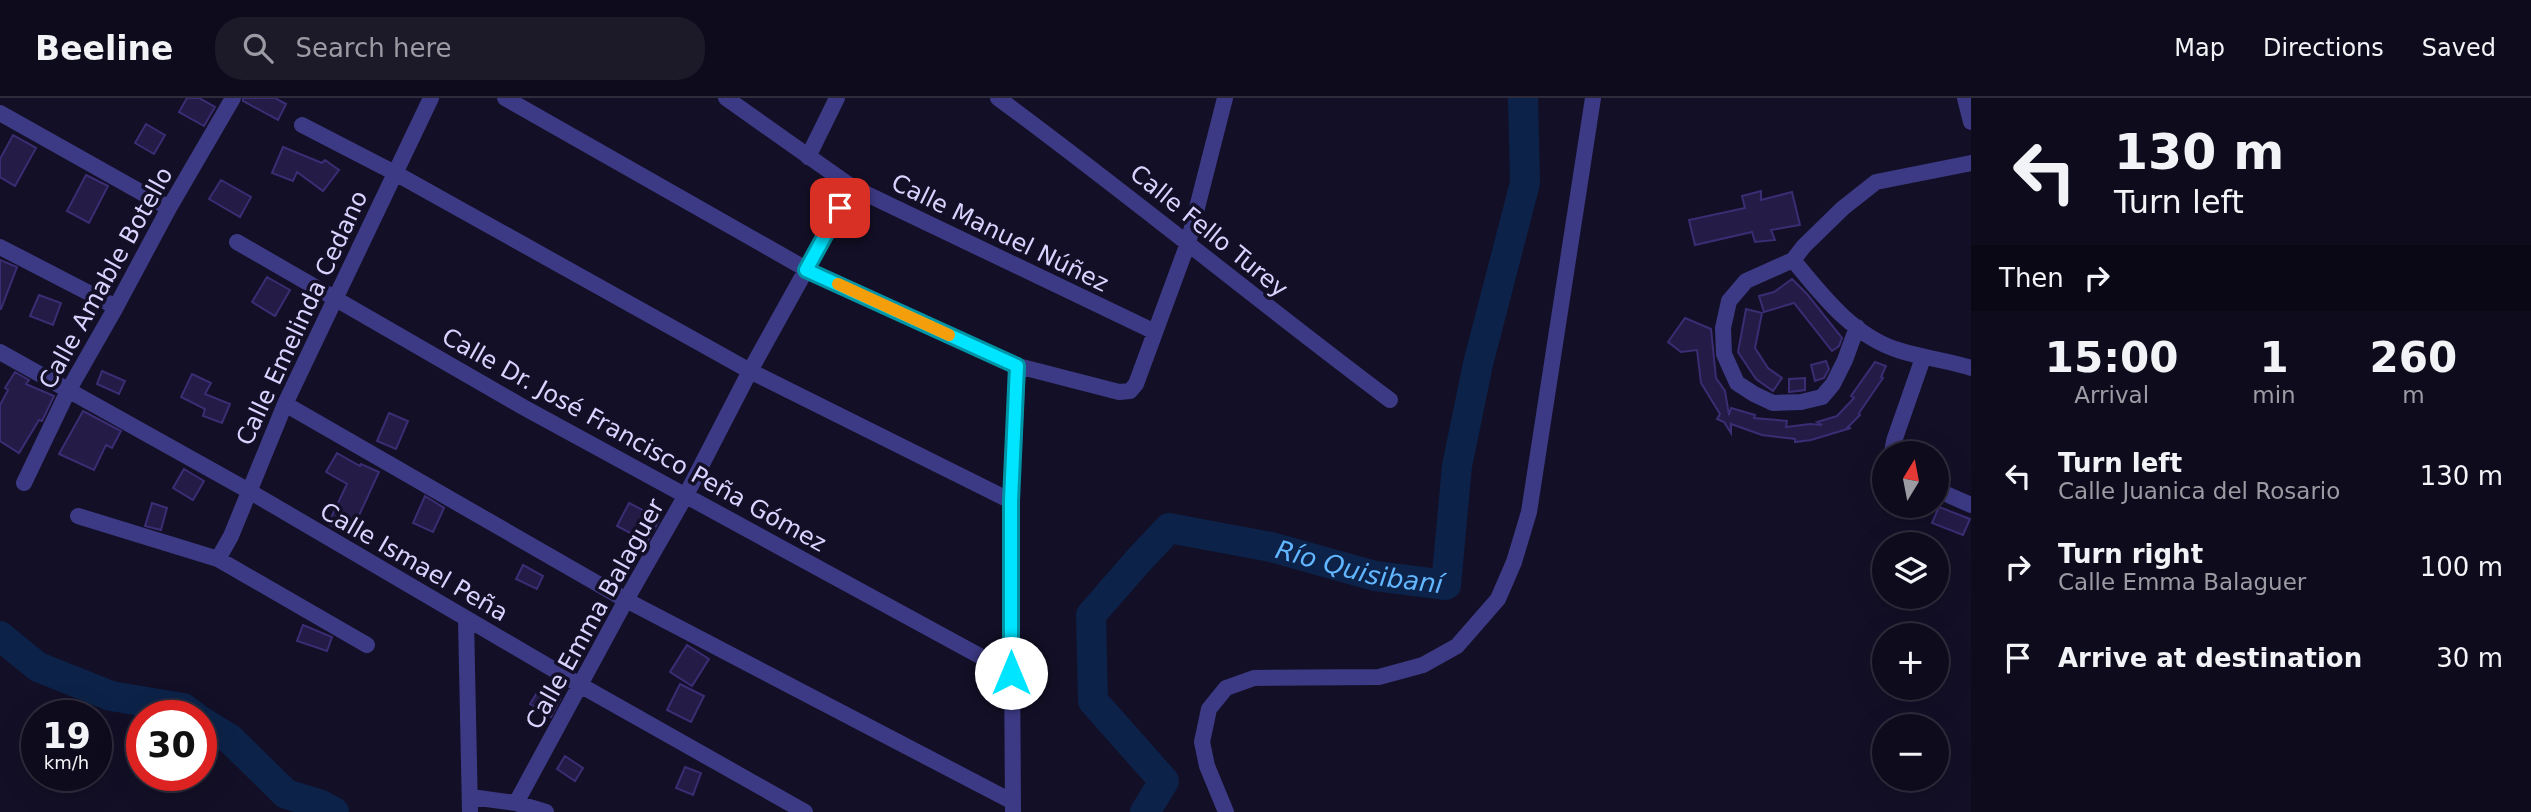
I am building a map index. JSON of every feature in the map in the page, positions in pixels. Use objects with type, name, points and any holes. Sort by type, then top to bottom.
[{"type":"street","name":"Calle Amable Botello","points":[[24,483],[68,391],[233,98]]},
{"type":"street","name":"Calle Emelinda Cedano","points":[[218,559],[231,536],[285,404],[431,98]]},
{"type":"street","points":[[505,98],[806,270],[1017,366],[1119,392],[1130,391],[1136,384],[1188,243],[1225,98]]},
{"type":"street","name":"Calle Manuel Núñez","points":[[726,98],[852,187],[1155,332]]},
{"type":"street","points":[[808,157],[837,98]]},
{"type":"street","name":"Calle Fello Turey","points":[[998,98],[1088,164],[1390,400]]},
{"type":"street","points":[[1226,812],[1207,766],[1202,742],[1209,709],[1226,688],[1254,678],[1380,677],[1423,665],[1457,646],[1498,599],[1514,562],[1529,512],[1593,98]]},
{"type":"street","points":[[1965,98],[1971,122]]},
{"type":"street","points":[[0,113],[169,208]]},
{"type":"street","points":[[302,125],[395,173],[750,371],[1011,501]]},
{"type":"street","points":[[1857,327],[1833,384],[1822,397],[1801,402],[1773,403],[1737,383],[1724,354],[1723,328],[1729,301],[1746,281],[1793,260],[1843,208],[1876,182],[1971,163]]},
{"type":"street","name":"Calle Emma Balaguer","points":[[516,803],[626,600],[687,495],[750,371],[852,187]]},
{"type":"street","name":"Calle Dr. José Francisco Peña Gómez","points":[[237,242],[523,407],[1011,673]]},
{"type":"street","points":[[0,247],[117,307]]},
{"type":"street","points":[[1793,260],[1826,299],[1857,327],[1894,349],[1971,368]]},
{"type":"street","name":"Calle Ismael Peña","points":[[0,352],[249,491],[580,685],[805,812]]},
{"type":"street","points":[[1894,441],[1923,358]]},
{"type":"street","points":[[285,404],[626,600],[1013,807],[1011,501],[1017,366]]},
{"type":"street","points":[[1950,496],[1971,505]]},
{"type":"street","points":[[78,516],[218,559],[367,645]]},
{"type":"street","points":[[466,619],[470,804],[516,803],[547,812]]},
{"type":"building","points":[[187,98],[199,98],[215,107],[204,126],[179,112]]},
{"type":"building","points":[[243,98],[275,98],[286,104],[278,120],[243,101]]},
{"type":"building","points":[[146,124],[165,135],[154,154],[135,143]]},
{"type":"building","points":[[13,135],[36,148],[15,186],[0,177],[0,159]]},
{"type":"building","points":[[283,147],[322,163],[325,160],[339,170],[323,191],[297,172],[293,181],[272,173]]},
{"type":"building","points":[[86,175],[108,186],[89,223],[67,211]]},
{"type":"building","points":[[221,180],[251,197],[240,217],[209,199]]},
{"type":"building","points":[[1761,191],[1761,200],[1792,192],[1800,225],[1771,230],[1775,240],[1755,242],[1752,232],[1695,245],[1689,220],[1745,208],[1742,196]]},
{"type":"building","points":[[0,260],[17,267],[1,309],[0,309]]},
{"type":"building","points":[[267,277],[290,290],[275,316],[252,302]]},
{"type":"building","points":[[1792,279],[1842,338],[1839,346],[1832,351],[1794,303],[1764,312],[1759,296],[1774,292]]},
{"type":"building","points":[[39,295],[61,303],[53,325],[30,316]]},
{"type":"building","points":[[1746,309],[1762,313],[1755,348],[1768,368],[1782,378],[1773,391],[1756,379],[1738,352]]},
{"type":"building","points":[[1685,318],[1711,329],[1716,378],[1725,391],[1729,415],[1731,408],[1755,415],[1754,418],[1787,421],[1786,427],[1822,425],[1817,422],[1837,416],[1854,398],[1851,396],[1875,362],[1886,366],[1881,377],[1883,378],[1860,415],[1847,428],[1851,428],[1795,442],[1795,439],[1762,435],[1731,424],[1731,433],[1724,422],[1717,419],[1720,414],[1701,383],[1697,350],[1681,352],[1668,342]]},
{"type":"building","points":[[1826,361],[1829,369],[1824,378],[1815,381],[1811,365]]},
{"type":"building","points":[[102,371],[125,381],[119,394],[97,384]]},
{"type":"building","points":[[15,372],[29,380],[26,384],[54,396],[42,421],[39,420],[19,453],[0,441],[0,405],[8,390],[5,388]]},
{"type":"building","points":[[192,374],[211,383],[205,394],[230,404],[222,423],[203,416],[205,409],[181,397]]},
{"type":"building","points":[[1805,378],[1805,390],[1789,392],[1789,379]]},
{"type":"building","points":[[83,411],[121,431],[112,448],[106,445],[94,470],[59,454]]},
{"type":"building","points":[[389,413],[408,421],[396,449],[377,441]]},
{"type":"building","points":[[337,453],[360,466],[361,464],[379,472],[350,535],[328,524],[347,484],[326,472]]},
{"type":"building","points":[[184,469],[204,481],[193,500],[173,488]]},
{"type":"building","points":[[425,496],[444,508],[433,532],[413,523]]},
{"type":"building","points":[[152,503],[167,508],[161,530],[145,526]]},
{"type":"building","points":[[629,503],[660,519],[647,542],[617,526]]},
{"type":"building","points":[[1950,511],[1970,519],[1963,535],[1932,523],[1934,518],[1950,518]]},
{"type":"building","points":[[523,565],[543,576],[537,589],[516,579]]},
{"type":"building","points":[[303,625],[332,637],[327,651],[297,641]]},
{"type":"building","points":[[687,645],[709,659],[692,686],[670,672]]},
{"type":"building","points":[[680,684],[704,696],[691,722],[667,710]]},
{"type":"building","points":[[542,685],[561,697],[551,717],[530,704]]},
{"type":"building","points":[[565,756],[583,768],[575,781],[557,769]]},
{"type":"building","points":[[685,767],[701,773],[693,795],[676,788]]},
{"type":"waterway","name":"Río Quisibaní","points":[[1145,812],[1164,781],[1093,701],[1091,615],[1169,528],[1271,547],[1375,576],[1446,585],[1457,466],[1478,364],[1525,183],[1523,98]]},
{"type":"waterway","points":[[0,636],[38,667],[111,696],[135,700]]},
{"type":"waterway","points":[[217,731],[230,739],[286,794],[319,804],[334,812]]},
{"type":"slow traffic","points":[[838,284],[949,335]]},
{"type":"route","points":[[840,208],[806,270],[1017,366],[1011,501],[1011,673]]}]
